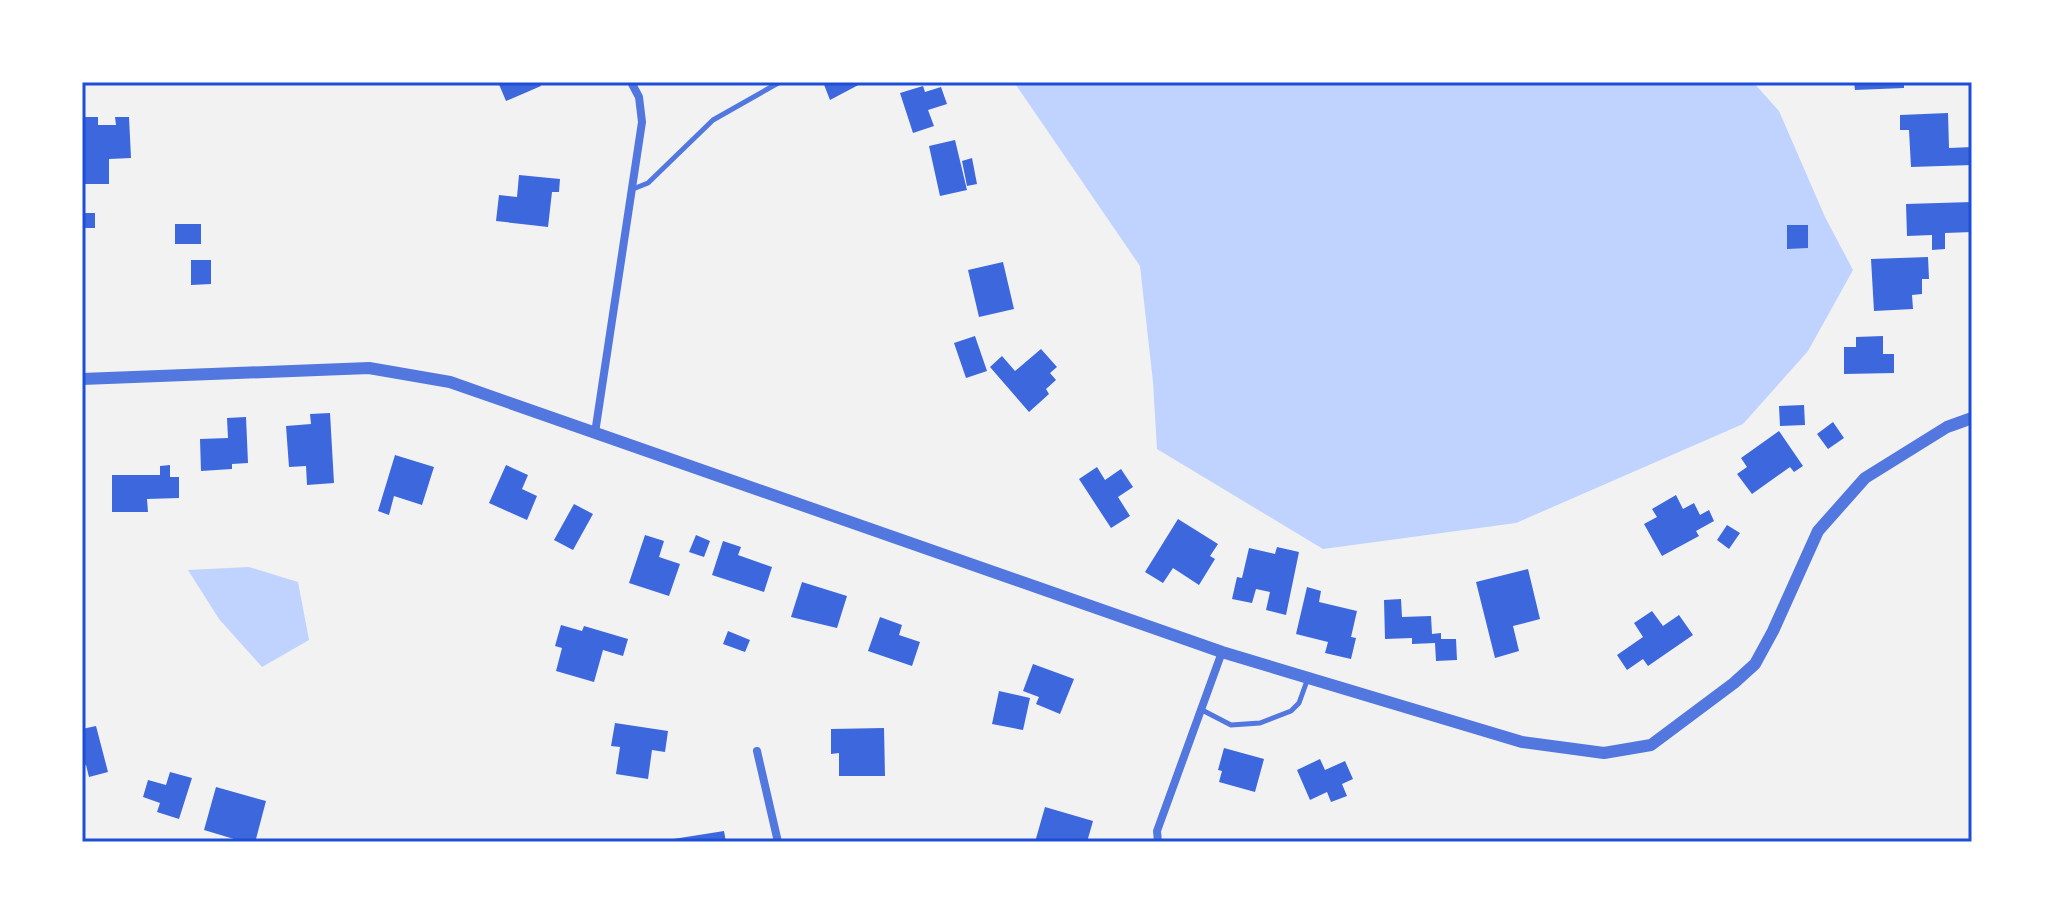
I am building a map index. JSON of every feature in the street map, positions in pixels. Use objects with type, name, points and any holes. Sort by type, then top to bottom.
[{"type":"street","points":[[595,433],[642,122],[639,97],[631,82]]},
{"type":"street","points":[[82,379],[369,368],[450,382],[1222,652],[1522,742],[1604,753],[1651,745],[1690,719],[1755,664],[1818,531],[1865,478],[1947,427],[1972,418]]},
{"type":"street","points":[[1158,842],[1157,831],[1222,652]]},
{"type":"street","points":[[757,751],[778,842]]},
{"type":"lane","points":[[632,190],[648,183],[713,120],[780,82]]},
{"type":"lane","points":[[1201,710],[1231,725],[1260,723],[1291,711],[1299,703],[1308,678]]},
{"type":"water","points":[[1014,82],[1753,82],[1779,111],[1825,217],[1853,270],[1808,351],[1743,424],[1516,523],[1323,549],[1157,449],[1140,266]]},
{"type":"water","points":[[249,567],[298,582],[309,640],[262,667],[219,619],[188,570]]},
{"type":"building","points":[[498,82],[539,82],[541,86],[506,101]]},
{"type":"building","points":[[823,82],[864,82],[830,100]]},
{"type":"building","points":[[1854,82],[1904,82],[1904,88],[1855,90]]},
{"type":"building","points":[[923,86],[925,92],[941,87],[947,104],[928,110],[934,126],[913,133],[900,93]]},
{"type":"building","points":[[1948,113],[1949,148],[1972,147],[1972,165],[1911,167],[1909,130],[1900,130],[1900,115]]},
{"type":"building","points":[[82,117],[98,117],[98,125],[116,125],[115,117],[129,117],[131,158],[109,159],[109,184],[82,184]]},
{"type":"building","points":[[955,140],[967,190],[940,196],[929,146]]},
{"type":"building","points":[[972,158],[977,184],[967,186],[962,161]]},
{"type":"building","points":[[519,175],[560,179],[559,192],[552,192],[548,227],[496,221],[499,195],[517,197]]},
{"type":"building","points":[[1972,202],[1972,232],[1945,233],[1945,249],[1932,250],[1932,235],[1907,236],[1906,204]]},
{"type":"building","points":[[82,213],[95,213],[95,228],[82,228]]},
{"type":"building","points":[[175,224],[201,224],[201,244],[175,244]]},
{"type":"building","points":[[1787,225],[1808,225],[1808,248],[1787,249]]},
{"type":"building","points":[[1928,257],[1929,279],[1922,279],[1922,294],[1912,295],[1913,309],[1874,311],[1871,259]]},
{"type":"building","points":[[191,260],[211,260],[211,284],[191,285]]},
{"type":"building","points":[[1003,262],[1014,309],[979,317],[968,270]]},
{"type":"building","points":[[975,336],[987,371],[966,378],[954,343]]},
{"type":"building","points":[[1883,336],[1883,354],[1894,354],[1894,373],[1844,374],[1844,347],[1856,347],[1856,337]]},
{"type":"building","points":[[1041,349],[1057,367],[1050,373],[1056,380],[1046,389],[1049,394],[1029,412],[990,367],[1002,356],[1015,371]]},
{"type":"building","points":[[1804,405],[1805,425],[1780,426],[1779,406]]},
{"type":"building","points":[[330,413],[334,483],[307,485],[306,466],[289,467],[286,426],[311,424],[310,414]]},
{"type":"building","points":[[246,417],[248,463],[232,464],[232,469],[201,471],[200,439],[228,438],[227,418]]},
{"type":"building","points":[[1833,422],[1844,438],[1828,449],[1817,434]]},
{"type":"building","points":[[1779,431],[1803,466],[1794,472],[1790,467],[1752,494],[1737,474],[1747,467],[1741,458]]},
{"type":"building","points":[[395,455],[434,467],[422,505],[394,496],[389,515],[378,511]]},
{"type":"building","points":[[170,465],[170,477],[179,477],[179,498],[147,499],[148,512],[112,512],[112,475],[160,475],[160,466]]},
{"type":"building","points":[[506,465],[528,475],[522,489],[537,496],[527,520],[489,503]]},
{"type":"building","points":[[1097,467],[1105,480],[1121,469],[1133,487],[1118,497],[1130,516],[1111,528],[1079,479]]},
{"type":"building","points":[[1676,495],[1683,509],[1694,503],[1700,515],[1709,510],[1714,521],[1696,531],[1699,536],[1662,556],[1644,524],[1657,517],[1652,509]]},
{"type":"building","points":[[574,504],[593,514],[573,550],[554,540]]},
{"type":"building","points":[[1178,519],[1218,544],[1210,556],[1215,559],[1199,585],[1173,568],[1163,583],[1145,572]]},
{"type":"building","points":[[1727,525],[1740,533],[1729,549],[1717,540]]},
{"type":"building","points":[[645,535],[664,541],[659,557],[680,564],[669,596],[629,583]]},
{"type":"building","points":[[696,535],[710,541],[704,557],[689,552]]},
{"type":"building","points":[[723,541],[741,547],[738,555],[772,567],[764,592],[712,575]]},
{"type":"building","points":[[1277,547],[1299,552],[1286,615],[1266,610],[1270,592],[1256,589],[1252,603],[1232,599],[1237,577],[1242,578],[1249,548],[1275,554]]},
{"type":"building","points":[[1528,569],[1540,619],[1513,626],[1519,651],[1495,658],[1476,582]]},
{"type":"building","points":[[802,582],[847,596],[837,628],[791,617]]},
{"type":"building","points":[[1307,587],[1321,591],[1319,602],[1357,611],[1351,637],[1356,638],[1351,659],[1325,653],[1328,642],[1296,634]]},
{"type":"building","points":[[1401,599],[1402,617],[1431,616],[1432,634],[1441,633],[1441,639],[1456,639],[1457,660],[1436,661],[1435,643],[1412,644],[1412,638],[1385,639],[1384,600]]},
{"type":"building","points":[[1652,611],[1663,626],[1679,615],[1693,635],[1648,666],[1643,659],[1627,670],[1617,655],[1643,637],[1634,623]]},
{"type":"building","points":[[880,617],[902,625],[899,635],[920,642],[912,666],[868,651]]},
{"type":"building","points":[[561,625],[582,631],[584,626],[628,639],[623,656],[603,650],[594,682],[556,671],[562,648],[555,646]]},
{"type":"building","points":[[728,631],[750,640],[745,652],[723,644]]},
{"type":"building","points":[[1033,664],[1074,679],[1060,714],[1036,704],[1039,697],[1023,691]]},
{"type":"building","points":[[999,691],[1030,698],[1023,730],[992,724]]},
{"type":"building","points":[[615,723],[668,731],[665,752],[652,750],[648,779],[616,774],[620,747],[611,746]]},
{"type":"building","points":[[96,726],[108,772],[89,777],[86,765],[82,766],[82,729]]},
{"type":"building","points":[[884,728],[885,776],[839,776],[839,753],[831,754],[831,729]]},
{"type":"building","points":[[1224,748],[1264,759],[1255,792],[1219,782],[1222,771],[1218,770]]},
{"type":"building","points":[[1320,759],[1325,770],[1345,761],[1353,779],[1342,784],[1347,796],[1331,802],[1327,792],[1310,800],[1297,770]]},
{"type":"building","points":[[170,772],[192,778],[179,819],[157,812],[160,803],[143,797],[148,780],[166,785]]},
{"type":"building","points":[[216,787],[266,801],[256,839],[263,842],[233,842],[234,839],[204,830]]},
{"type":"building","points":[[1045,807],[1093,821],[1087,842],[1035,842]]},
{"type":"building","points":[[724,831],[726,842],[667,842],[667,840]]}]
